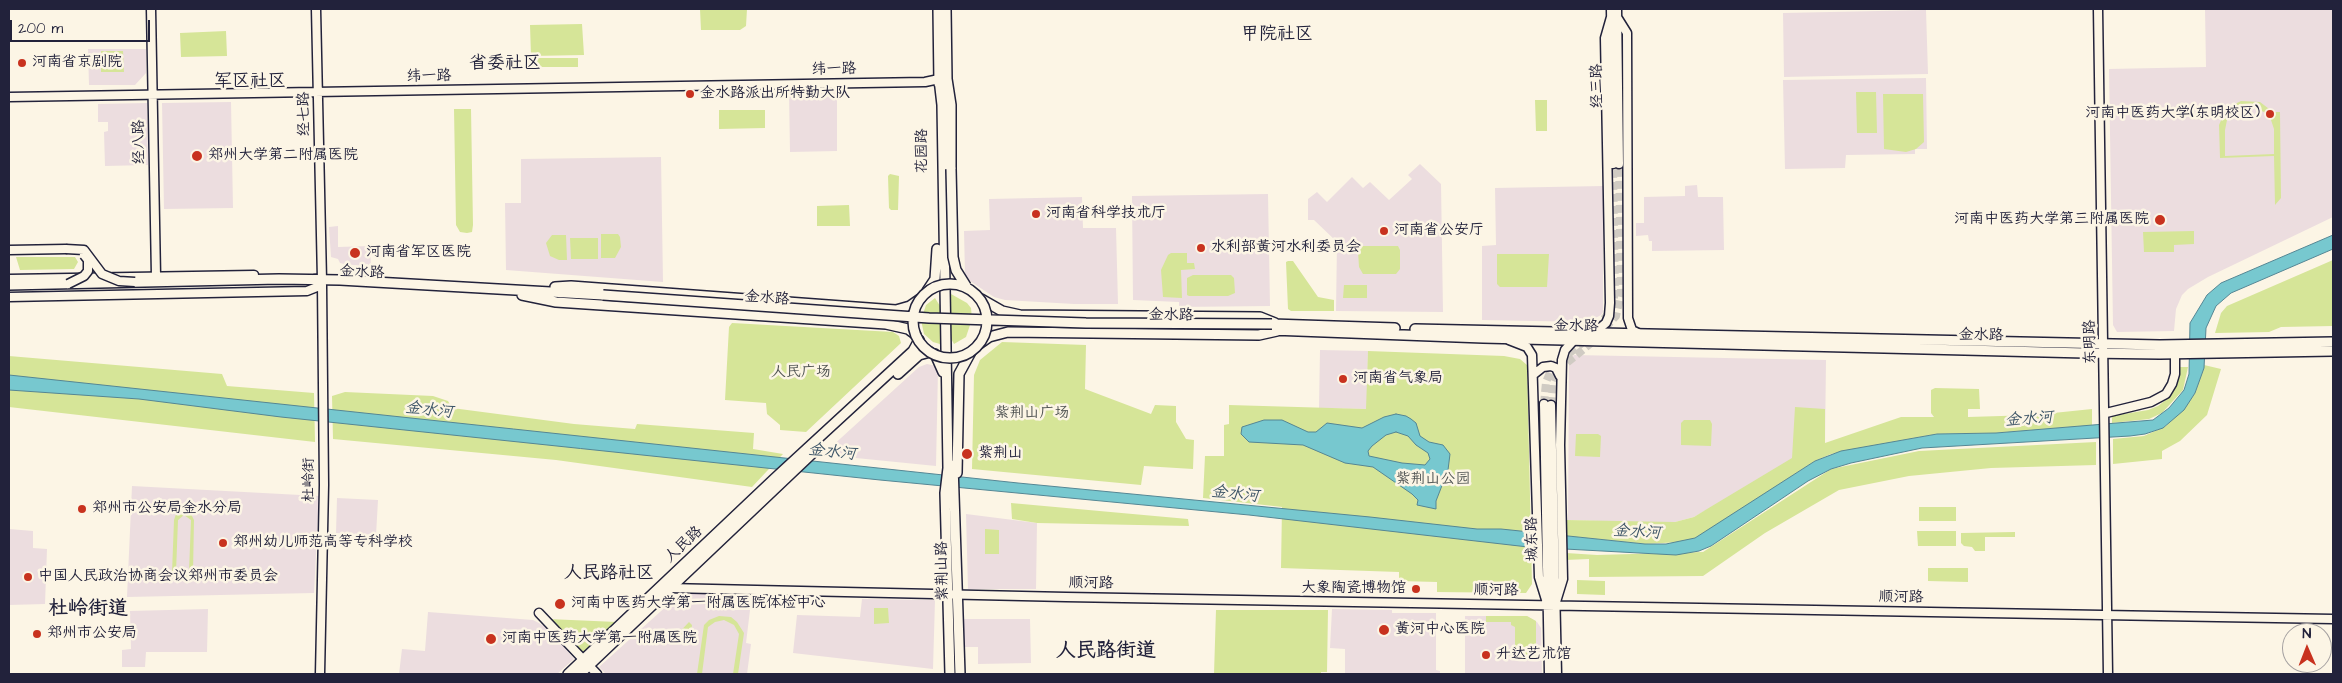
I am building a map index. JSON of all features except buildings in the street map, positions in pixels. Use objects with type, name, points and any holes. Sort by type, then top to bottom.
[{"type":"main road","name":"花园路","points":[[938,9],[943,79],[951,104],[953,257],[956,270],[966,286]]},
{"type":"main road","name":"花园路","points":[[927,291],[933,285],[937,271],[936,115],[943,79],[946,9]]},
{"type":"main road","points":[[943,79],[950,493]]},
{"type":"main road","name":"金水路","points":[[9,286],[134,282],[322,282],[522,292],[947,325],[1594,332],[2180,351],[2330,341]]},
{"type":"main road","name":"金水路","points":[[9,291],[279,282]]},
{"type":"main road","points":[[522,292],[571,286],[896,310],[910,306],[927,291],[946,284],[966,286],[980,298],[1002,311],[1020,314],[1260,317],[1275,328]]},
{"type":"main road","points":[[522,292],[556,302],[886,324],[908,328],[940,363],[943,374],[943,420],[951,468]]},
{"type":"main road","points":[[950,493],[951,468],[958,420],[958,374],[971,352],[985,335],[988,320],[986,309],[980,298]]},
{"type":"main road","points":[[780,478],[913,351],[917,338],[913,319],[920,299]]},
{"type":"main road","points":[[979,344],[996,334],[1008,332],[1259,335],[1275,328]]},
{"type":"main road","name":"金水路","points":[[1275,328],[1504,339],[2105,349]]},
{"type":"main road","name":"金水路","points":[[2214,349],[2319,350],[2333,352]]},
{"type":"main road","points":[[780,478],[919,355],[932,353],[951,358],[971,352]]},
{"type":"main road","name":"人民路","points":[[580,674],[586,663],[659,588],[780,478]]},
{"type":"main road","name":"人民路","points":[[568,674],[586,663],[671,588],[780,478]]},
{"type":"main road","name":"紫荆山路","points":[[950,493],[953,595],[960,674]]},
{"type":"main road","name":"紫荆山路","points":[[950,674],[953,595]]},
{"type":"street","name":"经八路","points":[[151,9],[156,276]]},
{"type":"street","name":"经七路","points":[[316,9],[322,282]]},
{"type":"street","name":"东明路","points":[[2098,9],[2106,415],[2108,674]]},
{"type":"street","name":"经三路","points":[[1614,13],[1616,164]]},
{"type":"street","points":[[1594,332],[1606,323],[1609,316],[1610,303],[1605,38],[1614,13]]},
{"type":"street","points":[[1614,13],[1627,33],[1628,318],[1632,330],[1638,333]]},
{"type":"street","name":"纬一路","points":[[9,97],[925,82],[943,79]]},
{"type":"street","points":[[66,249],[77,251],[84,255],[88,266],[84,276],[68,284]]},
{"type":"street","points":[[9,250],[84,250],[102,274],[119,281],[134,282]]},
{"type":"street","points":[[9,279],[288,275],[322,282]]},
{"type":"street","points":[[9,296],[307,291],[322,282]]},
{"type":"street","name":"杜岭街","points":[[320,674],[324,435],[322,282]]},
{"type":"street","points":[[1504,339],[1522,344],[1530,350],[1550,530]]},
{"type":"street","points":[[1553,605],[1563,579],[1550,555],[1550,530],[1563,354],[1574,340]]},
{"type":"street","points":[[2106,415],[2151,402],[2166,394],[2172,384],[2180,351]]},
{"type":"street","points":[[1533,375],[1543,367],[1551,366],[1556,368],[1562,379]]},
{"type":"street","name":"城东路","points":[[1547,404],[1550,555],[1557,674]]},
{"type":"street","name":"顺河路","points":[[659,588],[953,595],[2333,619]]},
{"type":"street","name":"城东路","points":[[1549,674],[1553,605]]},
{"type":"street","points":[[539,613],[597,674]]},
{"type":"shaded area","points":[[2205,9],[2333,9],[2333,217],[2208,277],[2188,289],[2182,295],[2176,309],[2174,331],[2117,332],[2113,325],[2109,69],[2206,67]]},
{"type":"shaded area","points":[[1926,10],[1928,74],[1784,77],[1783,13]]},
{"type":"shaded area","points":[[88,49],[146,49],[146,73],[135,85],[89,85]]},
{"type":"shaded area","points":[[1926,78],[1927,149],[1915,149],[1915,154],[1846,155],[1845,168],[1785,169],[1783,80]]},
{"type":"shaded area","points":[[789,92],[837,92],[837,151],[790,152]]},
{"type":"shaded area","name":"郑州大学第二附属医院","points":[[231,102],[233,208],[164,209],[162,103]]},
{"type":"shaded area","points":[[147,103],[148,165],[105,166],[104,132],[108,131],[108,122],[98,122],[98,104]]},
{"type":"shaded area","points":[[661,157],[663,282],[506,270],[505,203],[521,203],[521,159]]},
{"type":"shaded area","name":"河南省公安厅","points":[[1420,164],[1441,184],[1443,312],[1336,311],[1337,242],[1314,220],[1308,220],[1308,199],[1317,192],[1327,202],[1352,177],[1363,188],[1370,182],[1389,200],[1412,179],[1408,175]]},
{"type":"shaded area","points":[[1697,185],[1698,197],[1723,197],[1724,250],[1652,251],[1652,241],[1649,241],[1648,235],[1636,236],[1636,223],[1644,223],[1644,197],[1685,196],[1685,186]]},
{"type":"shaded area","points":[[1603,186],[1603,312],[1601,315],[1588,322],[1482,320],[1482,246],[1496,245],[1495,188]]},
{"type":"shaded area","name":"水利部黄河水利委员会","points":[[1268,194],[1270,306],[1179,307],[1179,302],[1133,300],[1132,196]]},
{"type":"shaded area","points":[[1082,197],[1083,228],[1116,228],[1118,304],[1074,304],[1005,300],[994,297],[970,281],[965,274],[964,231],[990,230],[989,199]]},
{"type":"shaded area","name":"河南省军区医院","points":[[338,226],[338,247],[370,246],[371,267],[340,263],[338,259],[331,257],[329,227]]},
{"type":"shaded area","name":"河南省气象局","points":[[1320,350],[1368,351],[1367,409],[1319,408]]},
{"type":"shaded area","points":[[1574,355],[1826,360],[1825,443],[1694,517],[1675,522],[1661,523],[1568,520],[1569,364],[1570,358]]},
{"type":"shaded area","points":[[927,364],[936,366],[938,370],[936,466],[826,455],[830,448],[919,367]]},
{"type":"shaded area","name":"郑州幼儿师范高等专科学校","points":[[132,486],[319,496],[314,593],[127,597]]},
{"type":"shaded area","points":[[337,498],[378,500],[376,535],[336,533]]},
{"type":"shaded area","points":[[966,514],[1037,523],[1036,589],[968,589]]},
{"type":"shaded area","name":"中国人民政治协商会议郑州市委员会","points":[[9,529],[33,531],[33,548],[47,549],[45,604],[9,605]]},
{"type":"shaded area","points":[[681,593],[731,595],[731,610],[750,610],[746,643],[751,644],[747,674],[606,674],[599,667]]},
{"type":"shaded area","points":[[862,599],[935,600],[933,669],[793,653],[797,615],[860,617]]},
{"type":"shaded area","points":[[208,609],[207,652],[146,652],[145,667],[122,667],[122,650],[131,649],[130,611]]},
{"type":"shaded area","name":"黄河中心医院","points":[[1332,609],[1392,610],[1392,613],[1436,613],[1436,670],[1440,671],[1440,674],[1345,674],[1345,649],[1330,648]]},
{"type":"shaded area","name":"河南中医药大学第一附属医院","points":[[428,612],[533,620],[548,628],[574,659],[557,674],[399,674],[402,649],[425,651]]},
{"type":"shaded area","points":[[1465,616],[1527,616],[1537,622],[1541,628],[1542,674],[1465,674]]},
{"type":"shaded area","points":[[963,619],[1030,619],[1031,663],[978,664],[978,647],[963,647]]},
{"type":"green space","points":[[700,9],[747,9],[746,26],[740,30],[701,30]]},
{"type":"green space","points":[[582,24],[584,55],[531,56],[530,25]]},
{"type":"green space","points":[[226,31],[227,56],[181,57],[180,33]]},
{"type":"green space","points":[[101,51],[123,51],[124,72],[101,72]]},
{"type":"green space","points":[[533,58],[578,58],[578,67],[534,67]]},
{"type":"green space","points":[[1856,92],[1876,92],[1877,133],[1857,133]]},
{"type":"green space","points":[[1883,94],[1923,94],[1924,142],[1916,149],[1906,152],[1884,149]]},
{"type":"green space","points":[[1535,100],[1547,100],[1547,131],[1536,131]]},
{"type":"green space","points":[[2241,101],[2260,102],[2273,112],[2280,112],[2281,198],[2275,205],[2274,156],[2220,158],[2219,125],[2231,106]],"holes":[[[2249,106],[2264,112],[2271,120],[2274,129],[2274,154],[2225,156],[2227,120],[2237,110]]]},
{"type":"green space","points":[[454,109],[471,109],[473,225],[472,232],[467,233],[460,232],[456,225]]},
{"type":"green space","points":[[719,110],[765,110],[765,128],[719,129]]},
{"type":"green space","points":[[890,174],[899,176],[898,210],[891,210],[889,208],[888,176]]},
{"type":"green space","points":[[849,205],[850,226],[817,226],[817,206]]},
{"type":"green space","points":[[2194,231],[2194,244],[2174,245],[2174,252],[2144,252],[2143,232]]},
{"type":"green space","points":[[601,234],[618,234],[620,237],[621,247],[615,258],[601,258]]},
{"type":"green space","points":[[552,235],[566,235],[567,260],[559,260],[550,256],[546,243]]},
{"type":"green space","points":[[570,238],[598,238],[598,259],[571,259]]},
{"type":"green space","points":[[1362,246],[1398,246],[1400,250],[1400,269],[1396,274],[1363,274],[1359,267],[1358,251]]},
{"type":"green space","points":[[1171,253],[1187,253],[1187,263],[1194,263],[1195,269],[1181,270],[1182,298],[1163,297],[1161,270],[1168,255]]},
{"type":"green space","points":[[1497,254],[1549,254],[1547,287],[1500,287],[1497,284]]},
{"type":"green space","points":[[16,257],[75,257],[78,262],[74,269],[20,270]]},
{"type":"green space","points":[[2333,260],[2333,326],[2281,327],[2269,332],[2215,333],[2221,313],[2227,306]]},
{"type":"green space","points":[[1293,261],[1318,297],[1334,300],[1334,311],[1291,311],[1288,309],[1286,262]]},
{"type":"green space","points":[[1193,275],[1231,275],[1234,278],[1235,293],[1228,296],[1189,296],[1187,295],[1187,278]]},
{"type":"green space","points":[[1344,285],[1367,285],[1367,298],[1343,298]]},
{"type":"green space","points":[[951,294],[967,303],[971,308],[972,319],[966,337],[954,344],[949,335]]},
{"type":"green space","points":[[935,298],[940,306],[940,344],[933,342],[924,334],[921,320],[926,305]]},
{"type":"green space","name":"人民广场","points":[[732,323],[893,332],[899,336],[901,343],[806,432],[780,430],[780,425],[767,414],[766,403],[725,400],[729,327]]},
{"type":"green space","name":"紫荆山广场","points":[[1002,342],[1086,345],[1085,389],[1151,414],[1155,405],[1176,406],[1176,422],[1186,439],[1194,440],[1193,469],[1144,466],[1141,485],[972,469],[974,375],[980,360]]},
{"type":"green space","name":"紫荆山公园","points":[[1368,351],[1504,356],[1520,359],[1527,365],[1532,584],[1526,593],[1437,592],[1437,582],[1399,581],[1399,572],[1281,568],[1282,507],[1203,498],[1205,456],[1224,456],[1224,425],[1229,424],[1229,405],[1366,409]]},
{"type":"green space","points":[[9,356],[222,374],[227,386],[314,393],[315,442],[9,407]]},
{"type":"green space","points":[[2204,365],[2221,369],[2207,415],[2180,441],[2162,451],[2162,459],[2113,464],[2113,439],[2144,436],[2166,426],[2195,393]]},
{"type":"green space","points":[[2179,367],[2188,367],[2183,390],[2162,413],[2149,419],[2112,423],[2112,416],[2148,410],[2158,406],[2167,399],[2177,382]]},
{"type":"green space","points":[[1935,388],[1979,389],[1980,409],[1968,409],[1968,417],[2034,415],[2092,409],[2092,426],[1996,433],[1937,434],[1831,454],[1815,461],[1695,539],[1645,544],[1566,536],[1565,520],[1675,522],[1694,517],[1792,458],[1795,407],[1825,409],[1825,443],[1901,417],[1934,417],[1931,413],[1931,390]]},
{"type":"green space","points":[[345,392],[433,396],[448,401],[452,408],[574,424],[635,429],[637,424],[754,433],[753,449],[783,454],[752,487],[556,460],[333,439],[332,396]]},
{"type":"green space","points":[[1684,420],[1710,420],[1712,424],[1711,446],[1681,445],[1681,423]]},
{"type":"green space","points":[[1576,434],[1598,434],[1601,436],[1600,457],[1575,456]]},
{"type":"green space","points":[[2096,442],[2096,465],[1991,468],[1909,476],[1839,490],[1765,533],[1703,576],[1589,577],[1589,559],[1565,560],[1566,553],[1597,555],[1703,552],[1831,469],[1919,451]]},
{"type":"green space","points":[[1011,503],[1188,519],[1189,526],[1037,523],[1012,519]]},
{"type":"green space","points":[[1919,507],[1956,507],[1956,521],[1919,521]]},
{"type":"green space","points":[[181,511],[190,512],[194,520],[193,573],[181,580],[172,573],[174,520],[176,514]],"holes":[[[184,515],[191,520],[189,572],[181,576],[176,572],[178,520]]]},
{"type":"green space","points":[[985,529],[999,530],[999,554],[985,554]]},
{"type":"green space","points":[[1917,531],[1956,531],[1956,546],[1918,546]]},
{"type":"green space","points":[[2015,532],[2015,537],[1985,537],[1985,551],[1975,551],[1972,547],[1964,546],[1961,543],[1961,533]]},
{"type":"green space","points":[[1928,568],[1968,568],[1968,582],[1928,581]]},
{"type":"green space","points":[[1577,580],[1605,581],[1605,595],[1577,594]]},
{"type":"green space","points":[[874,608],[888,608],[889,623],[874,624]]},
{"type":"green space","points":[[1216,610],[1328,610],[1327,672],[1321,672],[1321,674],[1214,674]]},
{"type":"green space","points":[[719,616],[731,617],[737,622],[744,633],[738,674],[733,674],[739,634],[734,625],[724,620],[715,622],[708,627],[702,674],[697,674],[704,625],[709,620]]},
{"type":"green space","points":[[1486,616],[1527,616],[1536,621],[1536,659],[1515,659],[1515,627],[1511,625],[1511,622],[1486,622]]},
{"type":"green space","points":[[548,619],[617,622],[582,655]]},
{"type":"green space","points":[[689,622],[692,625],[690,643],[669,643]]},
{"type":"water","points":[[2333,235],[2333,249],[2231,293],[2216,306],[2206,328],[2204,368],[2195,393],[2184,410],[2163,428],[2145,434],[2130,436],[1922,448],[1851,463],[1831,469],[1808,481],[1711,546],[1699,551],[1676,555],[1528,547],[1249,515],[880,480],[281,417],[139,399],[9,390],[9,375],[1018,483],[1477,529],[1501,529],[1645,544],[1666,544],[1695,538],[1815,461],[1841,451],[1937,434],[1996,433],[2153,420],[2169,408],[2184,390],[2189,374],[2190,323],[2207,295],[2221,283]]},
{"type":"water","points":[[1396,414],[1406,416],[1416,423],[1420,436],[1429,442],[1443,445],[1450,454],[1448,470],[1436,501],[1436,509],[1417,505],[1418,500],[1412,494],[1373,467],[1345,463],[1303,445],[1249,442],[1241,434],[1242,427],[1264,420],[1282,420],[1308,432],[1316,432],[1327,423],[1362,428],[1384,417]],"holes":[[[1396,432],[1408,436],[1416,445],[1428,453],[1430,459],[1425,465],[1402,463],[1369,456],[1368,451],[1372,446],[1386,435]]]},
{"type":"tunnel","points":[[1596,328],[1610,312],[1615,293],[1613,164]]},
{"type":"tunnel","points":[[1605,328],[1616,316],[1621,294],[1619,164]]},
{"type":"tunnel","points":[[1544,404],[1546,382],[1553,366],[1587,339]]},
{"type":"tunnel","points":[[1551,405],[1553,383],[1558,370],[1596,339]]},
{"type":"place","name":"河南省京剧院","points":[[22,63]]},
{"type":"place","name":"金水路派出所特勤大队","points":[[690,94]]},
{"type":"place","name":"河南中医药大学(东明校区)","points":[[2270,114]]},
{"type":"place","name":"郑州大学第二附属医院","points":[[197,156]]},
{"type":"place","name":"河南省科学技术厅","points":[[1036,214]]},
{"type":"place","name":"河南中医药大学第三附属医院","points":[[2160,220]]},
{"type":"place","name":"河南省公安厅","points":[[1384,231]]},
{"type":"place","name":"水利部黄河水利委员会","points":[[1201,248]]},
{"type":"place","name":"河南省军区医院","points":[[355,253]]},
{"type":"place","name":"河南省气象局","points":[[1343,379]]},
{"type":"place","name":"紫荆山","points":[[967,454]]},
{"type":"place","name":"郑州市公安局金水分局","points":[[82,509]]},
{"type":"place","name":"郑州幼儿师范高等专科学校","points":[[223,543]]},
{"type":"place","name":"中国人民政治协商会议郑州市委员会","points":[[28,577]]},
{"type":"place","name":"大象陶瓷博物馆","points":[[1416,589]]},
{"type":"place","name":"河南中医药大学第一附属医院体检中心","points":[[560,604]]},
{"type":"place","name":"黄河中心医院","points":[[1384,630]]},
{"type":"place","name":"郑州市公安局","points":[[37,634]]},
{"type":"place","name":"河南中医药大学第一附属医院","points":[[491,639]]},
{"type":"place","name":"升达艺术馆","points":[[1486,655]]},
{"type":"district","name":"甲院社区","points":[[1277,35]]},
{"type":"district","name":"省委社区","points":[[505,64]]},
{"type":"district","name":"军区社区","points":[[250,82]]},
{"type":"district","name":"人民路社区","points":[[609,574]]},
{"type":"district","name":"杜岭街道","points":[[88,610]]},
{"type":"district","name":"人民路街道","points":[[1106,652]]},
{"type":"water label","name":"金水河","points":[[429,411]]},
{"type":"water label","name":"金水河","points":[[2029,420]]},
{"type":"water label","name":"金水河","points":[[832,453]]},
{"type":"water label","name":"金水河","points":[[1235,495]]},
{"type":"water label","name":"金水河","points":[[1637,533]]}]
